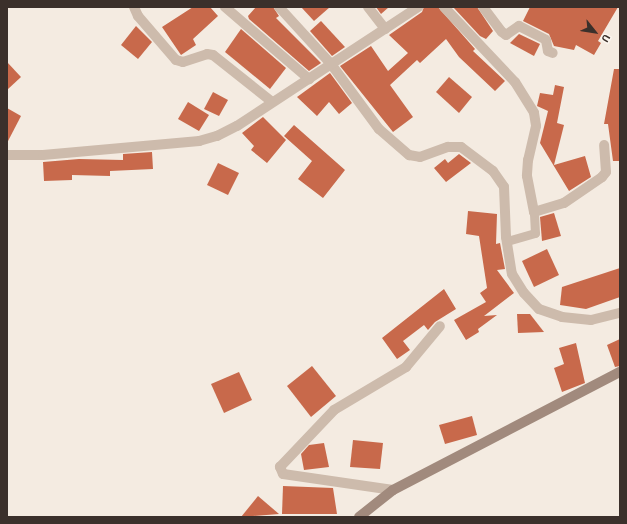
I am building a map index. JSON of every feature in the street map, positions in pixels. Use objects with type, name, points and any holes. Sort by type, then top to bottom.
[{"type":"street","points":[[134,7],[138,16],[176,60],[183,62],[213,55],[272,102]]},
{"type":"street","points":[[225,7],[268,47],[309,79]]},
{"type":"street","points":[[279,7],[331,64],[379,129],[409,155],[420,157],[448,147],[461,146],[493,171],[504,187],[507,241],[512,274],[524,293],[539,309],[562,317],[591,320],[620,313]]},
{"type":"street","points":[[368,7],[384,29]]},
{"type":"street","points":[[7,155],[43,155],[200,141],[237,126],[418,7]]},
{"type":"street","points":[[444,7],[516,82],[534,112],[536,126],[527,171],[534,212],[564,203],[602,177],[606,172],[604,145]]},
{"type":"street","points":[[483,7],[506,35],[519,26],[546,40],[548,51],[553,53]]},
{"type":"street","points":[[393,490],[283,474],[280,467],[334,410],[406,367],[440,326]]},
{"type":"street","points":[[359,517],[393,490],[620,372]]},
{"type":"lane","points":[[507,241],[535,233],[534,212]]},
{"type":"building","points":[[193,7],[210,7],[218,16],[193,39],[196,45],[181,55],[162,27]]},
{"type":"building","points":[[256,7],[273,7],[279,16],[276,18],[321,63],[309,71],[249,19],[248,16]]},
{"type":"building","points":[[301,7],[330,7],[314,21]]},
{"type":"building","points":[[376,7],[389,7],[381,14]]},
{"type":"building","points":[[424,7],[438,7],[475,49],[473,51],[505,81],[495,91],[459,57],[446,39],[420,63],[417,60],[390,85],[413,117],[393,132],[340,66],[371,46],[388,71],[408,53],[389,35],[422,12]]},
{"type":"building","points":[[453,7],[477,7],[493,31],[486,39],[480,36]]},
{"type":"building","points":[[530,7],[618,7],[598,41],[601,43],[594,55],[576,45],[574,50],[554,46],[549,34],[523,21]]},
{"type":"building","points":[[321,21],[345,47],[332,56],[310,31]]},
{"type":"building","points":[[136,26],[152,42],[138,59],[121,45]]},
{"type":"building","points":[[241,29],[286,68],[270,89],[225,52]]},
{"type":"building","points":[[519,34],[540,44],[534,56],[510,43]]},
{"type":"building","points":[[7,62],[21,77],[7,90]]},
{"type":"building","points":[[614,69],[620,69],[620,161],[613,161],[608,124],[604,124]]},
{"type":"building","points":[[330,73],[352,103],[339,114],[329,102],[317,116],[297,97]]},
{"type":"building","points":[[449,77],[472,97],[459,113],[436,92]]},
{"type":"building","points":[[555,85],[564,87],[557,123],[564,125],[554,165],[585,156],[591,177],[569,191],[540,143],[548,111],[537,106],[540,93],[553,95]]},
{"type":"building","points":[[213,92],[228,100],[219,116],[204,109]]},
{"type":"building","points":[[188,102],[209,115],[199,131],[178,119]]},
{"type":"building","points":[[7,108],[21,116],[7,143]]},
{"type":"building","points":[[263,117],[286,140],[267,163],[251,150],[254,146],[242,133]]},
{"type":"building","points":[[294,125],[345,170],[323,198],[298,179],[312,161],[284,136]]},
{"type":"building","points":[[152,152],[153,169],[110,171],[110,176],[72,175],[72,180],[44,181],[43,162],[79,159],[123,160],[123,154]]},
{"type":"building","points":[[459,154],[471,163],[446,182],[434,168],[445,159],[448,163]]},
{"type":"building","points":[[218,163],[239,173],[228,195],[207,185]]},
{"type":"building","points":[[468,211],[497,214],[496,244],[500,243],[505,269],[497,270],[514,293],[484,316],[497,315],[478,329],[479,332],[466,340],[454,320],[486,302],[480,293],[487,288],[479,236],[466,234]]},
{"type":"building","points":[[554,213],[561,236],[542,241],[540,217]]},
{"type":"building","points":[[547,249],[559,275],[534,287],[522,261]]},
{"type":"building","points":[[620,268],[620,297],[586,309],[560,305],[562,287]]},
{"type":"building","points":[[444,289],[456,309],[435,322],[428,330],[424,325],[403,341],[410,350],[397,359],[382,338]]},
{"type":"building","points":[[517,314],[530,314],[544,332],[518,333]]},
{"type":"building","points":[[620,339],[620,366],[615,367],[607,345]]},
{"type":"building","points":[[576,343],[585,383],[562,392],[554,368],[564,364],[559,348]]},
{"type":"building","points":[[312,366],[336,396],[311,417],[287,386]]},
{"type":"building","points":[[239,372],[252,400],[224,413],[211,384]]},
{"type":"building","points":[[472,416],[477,435],[445,444],[439,425]]},
{"type":"building","points":[[353,440],[383,443],[380,469],[350,467]]},
{"type":"building","points":[[324,443],[329,467],[304,470],[301,454],[309,445]]},
{"type":"building","points":[[283,486],[333,488],[337,514],[282,514]]},
{"type":"building","points":[[258,496],[279,514],[241,517]]}]
